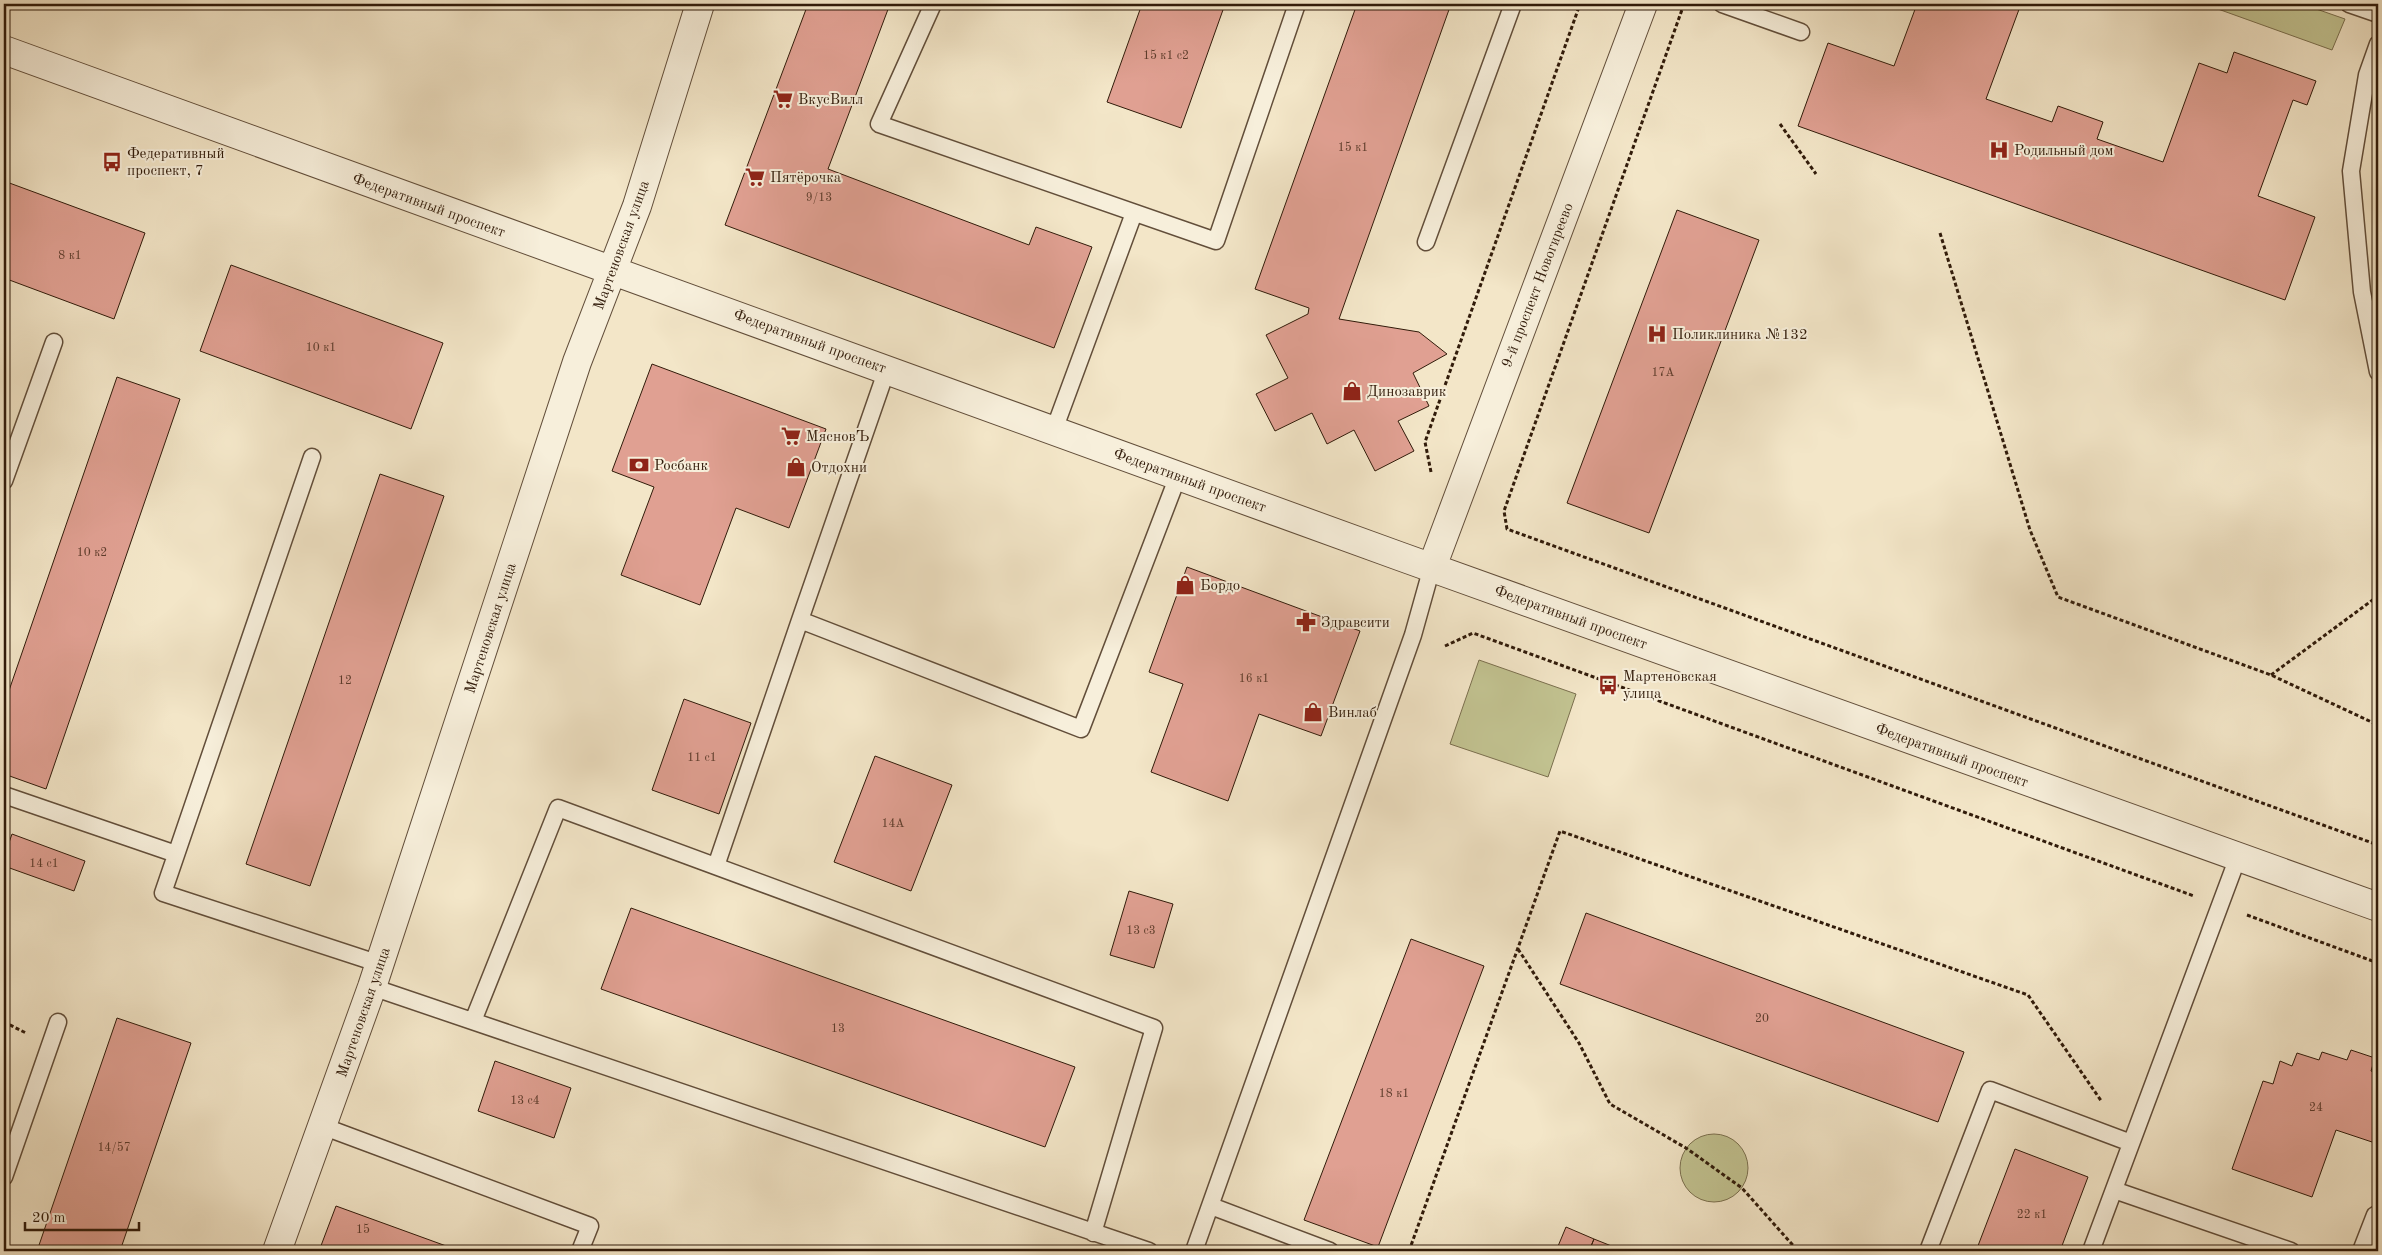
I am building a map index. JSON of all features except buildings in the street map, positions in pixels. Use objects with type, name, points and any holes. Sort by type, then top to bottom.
[{"type":"street","name":"Мартеновская улица","points":[[277,1251],[376,976],[577,362],[637,206],[700,4]]},
{"type":"street","name":"9-й проспект Новогиреево","points":[[1432,568],[1643,4]]},
{"type":"street","name":"Федеративный проспект","points":[[4,50],[1432,568],[2378,907]]},
{"type":"lane","points":[[933,4],[879,124],[1216,241],[1297,4]]},
{"type":"lane","points":[[1426,242],[1513,4]]},
{"type":"lane","points":[[1722,4],[1801,32]]},
{"type":"lane","points":[[2349,4],[2378,14]]},
{"type":"lane","points":[[2378,44],[2367,75],[2351,171],[2362,292],[2378,372]]},
{"type":"lane","points":[[1054,430],[1134,213]]},
{"type":"lane","points":[[2362,292],[2378,297]]},
{"type":"lane","points":[[4,482],[54,342]]},
{"type":"lane","points":[[716,866],[887,369]]},
{"type":"lane","points":[[312,457],[163,893],[376,976],[473,1021],[1149,1251]]},
{"type":"lane","points":[[800,620],[1081,729],[1178,476]]},
{"type":"lane","points":[[1194,1251],[1413,635],[1432,568]]},
{"type":"lane","points":[[4,795],[176,854]]},
{"type":"lane","points":[[473,1021],[558,808],[1154,1028],[1093,1232]]},
{"type":"lane","points":[[2091,1251],[2238,858]]},
{"type":"lane","points":[[4,1177],[58,1022]]},
{"type":"lane","points":[[1928,1251],[1990,1090],[2131,1143]]},
{"type":"lane","points":[[322,1126],[590,1226],[580,1251]]},
{"type":"lane","points":[[2114,1190],[2253,1245],[2292,1251]]},
{"type":"lane","points":[[1210,1206],[1330,1251]]},
{"type":"lane","points":[[2360,1251],[2375,1215],[2378,1216]]},
{"type":"path","points":[[1431,474],[1425,442],[1580,4]]},
{"type":"path","points":[[1684,4],[1504,511],[1507,529],[2378,845]]},
{"type":"path","points":[[1780,124],[1816,174]]},
{"type":"path","points":[[1940,233],[2030,530],[2058,597],[2271,675],[2378,725]]},
{"type":"path","points":[[2271,675],[2378,596]]},
{"type":"path","points":[[1445,646],[1473,633],[2378,963]]},
{"type":"path","points":[[1410,1251],[1560,831],[2028,995],[2131,1143]]},
{"type":"path","points":[[1518,949],[1579,1043],[1610,1104],[1686,1148],[1742,1188],[1798,1251]]},
{"type":"green space","points":[[2204,4],[2302,4],[2345,19],[2332,50]]},
{"type":"green space","points":[[1479,660],[1576,694],[1548,777],[1450,744]]},
{"type":"green space","points":[[1714,1134],[1727,1137],[1738,1144],[1745,1155],[1748,1168],[1745,1181],[1738,1192],[1727,1199],[1714,1202],[1701,1199],[1690,1192],[1683,1181],[1680,1168],[1683,1155],[1690,1144],[1701,1137]]},
{"type":"place","name":"ВкусВилл","points":[[783,99]]},
{"type":"place","name":"Родильный дом","points":[[1999,150]]},
{"type":"place","name":"Федеративный проспект, 7","points":[[112,162]]},
{"type":"place","name":"Пятёрочка","points":[[755,177]]},
{"type":"place","name":"Поликлиника №132","points":[[1657,334]]},
{"type":"place","name":"Динозаврик","points":[[1352,391]]},
{"type":"place","name":"МясновЪ","points":[[791,436]]},
{"type":"place","name":"Росбанк","points":[[639,465]]},
{"type":"place","name":"Отдохни","points":[[796,467]]},
{"type":"place","name":"Бордо","points":[[1185,585]]},
{"type":"place","name":"Здравсити","points":[[1306,622]]},
{"type":"place","name":"Мартеновская улица","points":[[1608,685]]},
{"type":"place","name":"Винлаб","points":[[1313,712]]}]
